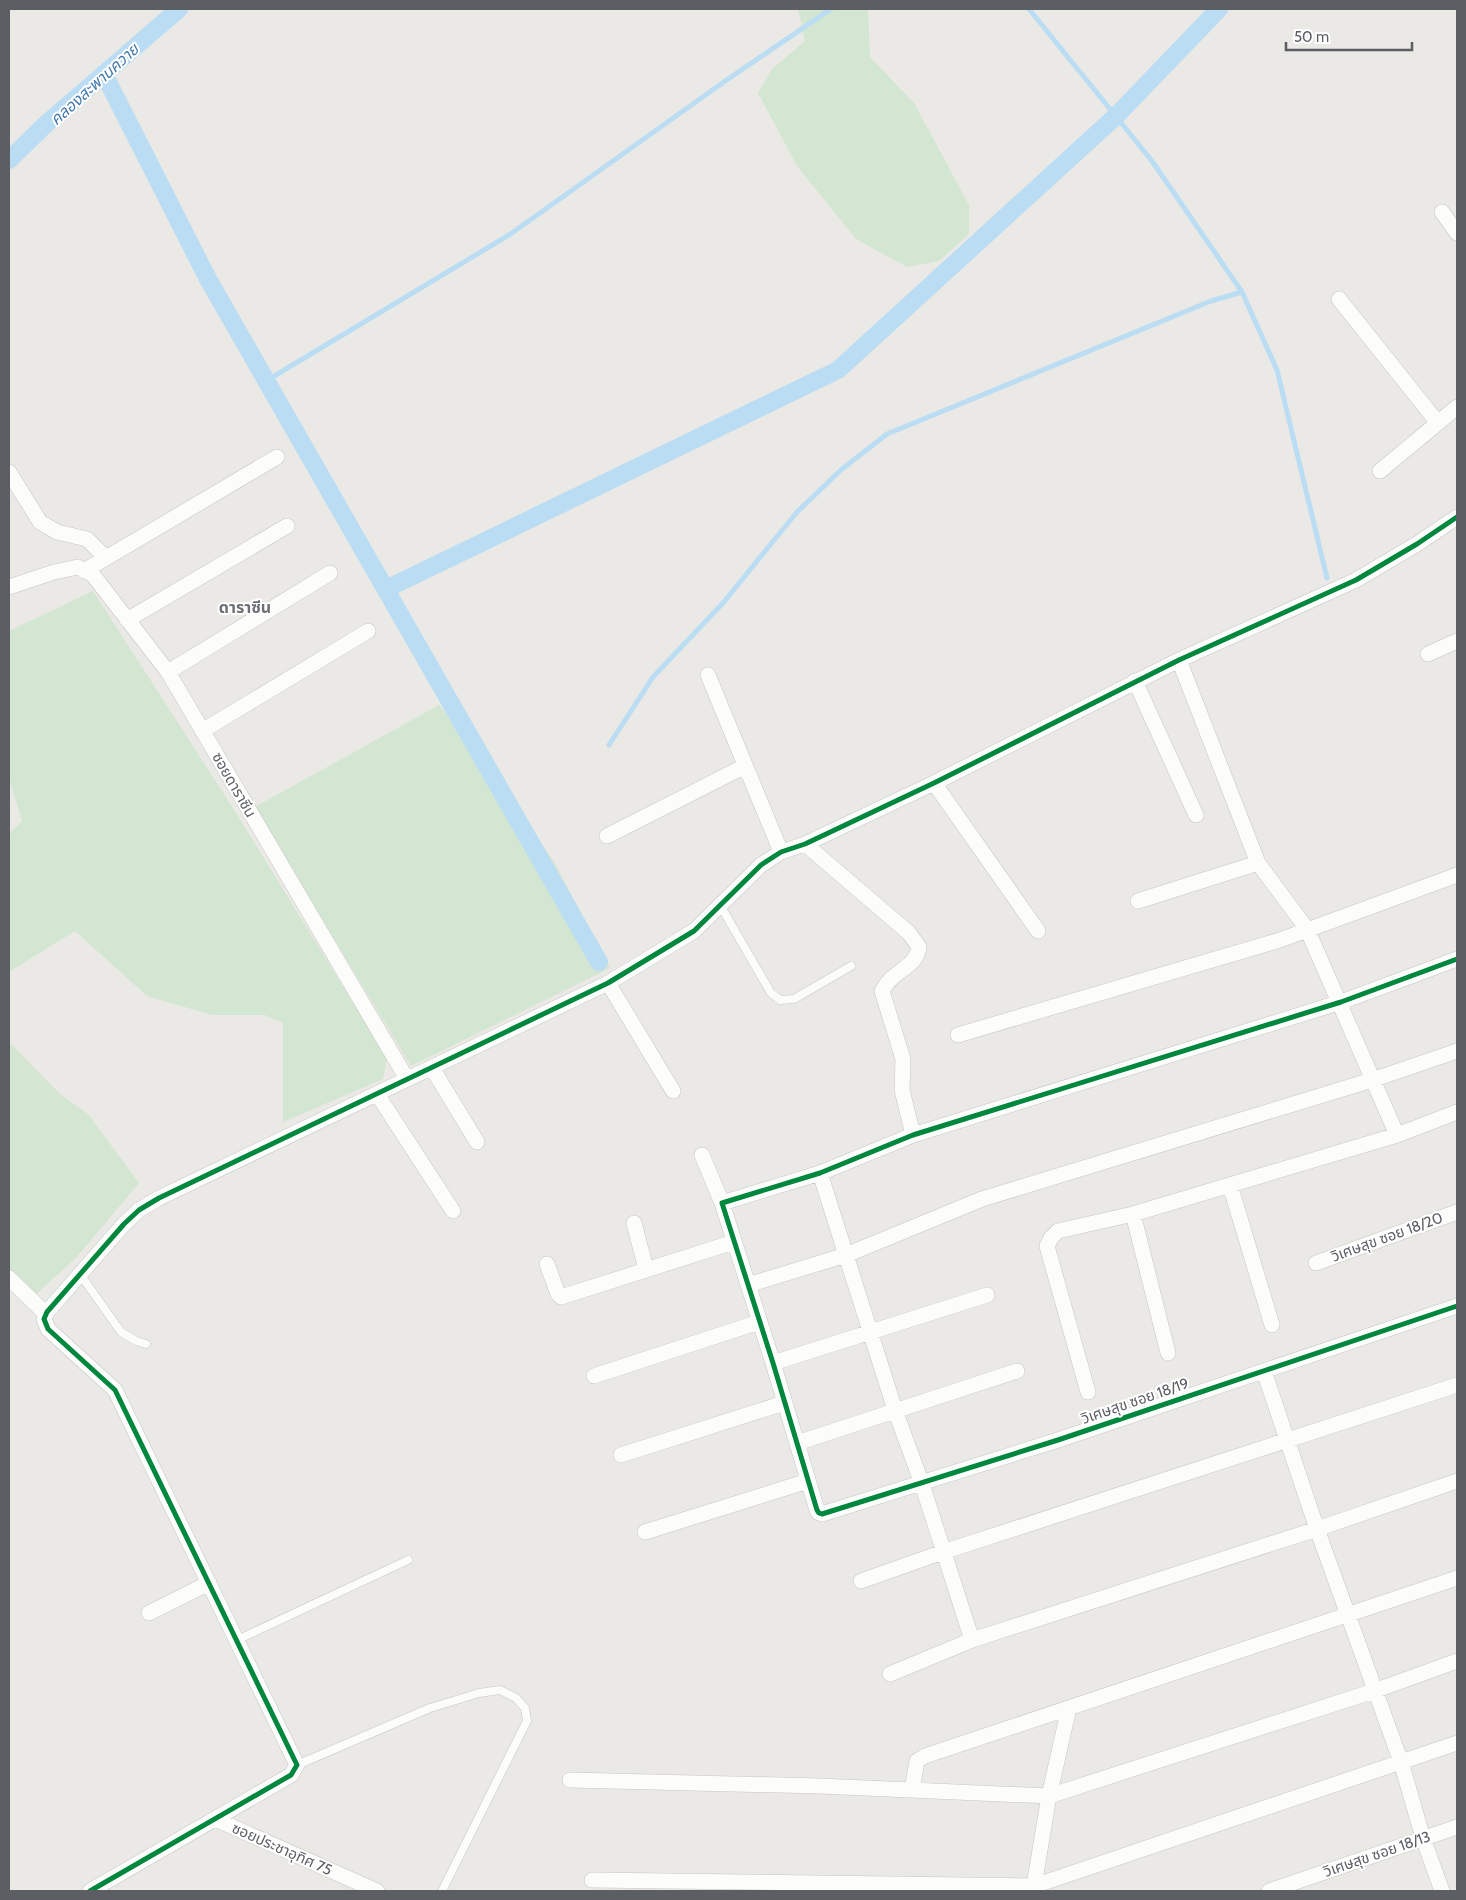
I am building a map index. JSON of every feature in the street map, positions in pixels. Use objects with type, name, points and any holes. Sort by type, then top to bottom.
[{"type":"street","points":[[1442,212],[1457,233]]},
{"type":"street","points":[[1339,298],[1438,424]]},
{"type":"street","points":[[1380,472],[1457,407]]},
{"type":"street","points":[[9,586],[54,572],[78,567],[84,571],[277,457]]},
{"type":"street","points":[[9,472],[40,522],[57,532],[87,539],[106,558]]},
{"type":"street","points":[[90,1891],[291,1775],[297,1765],[115,1390],[48,1329],[44,1319],[46,1314],[124,1224],[138,1210],[159,1198],[608,984],[694,931],[761,865],[781,852],[805,844],[934,783],[1179,660],[1356,580],[1417,544],[1457,517]]},
{"type":"street","points":[[127,620],[287,526]]},
{"type":"street","name":"ซอยดาราซีน","points":[[84,571],[92,575],[168,672],[407,1079]]},
{"type":"street","points":[[168,672],[330,573]]},
{"type":"street","points":[[202,731],[368,631]]},
{"type":"street","points":[[1428,654],[1457,642]]},
{"type":"street","points":[[1179,660],[1258,864],[1307,929],[1341,1002],[1372,1080],[1397,1135]]},
{"type":"street","points":[[708,675],[781,852]]},
{"type":"street","points":[[1135,681],[1196,815]]},
{"type":"street","points":[[607,836],[745,766]]},
{"type":"street","points":[[934,783],[1038,931]]},
{"type":"street","points":[[805,844],[909,933],[919,947],[918,955],[891,979],[882,991],[903,1059],[902,1090],[913,1136]]},
{"type":"street","points":[[1138,901],[1258,864]]},
{"type":"street","points":[[958,1035],[1280,940],[1457,875]]},
{"type":"street","points":[[722,1203],[820,1174],[913,1136],[1341,1002],[1457,959]]},
{"type":"street","points":[[608,984],[672,1091]]},
{"type":"street","points":[[748,1285],[846,1255],[982,1200],[1372,1080],[1457,1051]]},
{"type":"street","points":[[432,1068],[477,1142]]},
{"type":"street","points":[[377,1094],[453,1211]]},
{"type":"street","points":[[1088,1392],[1048,1246],[1051,1238],[1058,1231],[1133,1214],[1397,1135],[1457,1112]]},
{"type":"street","points":[[645,1532],[808,1481],[722,1203],[702,1154]]},
{"type":"street","points":[[820,1174],[895,1410],[922,1484],[972,1640]]},
{"type":"street","points":[[1230,1185],[1272,1325]]},
{"type":"street","name":"วิเศษสุข ซอย 18/20","points":[[1316,1263],[1457,1212]]},
{"type":"street","points":[[1133,1214],[1168,1353]]},
{"type":"street","points":[[634,1223],[646,1269]]},
{"type":"street","points":[[548,1264],[558,1294],[561,1297],[734,1242]]},
{"type":"street","points":[[9,1278],[46,1314]]},
{"type":"street","points":[[773,1363],[987,1295]]},
{"type":"street","name":"วิเศษสุข ซอย 18/19","points":[[808,1481],[819,1513],[842,1509],[1058,1440],[1457,1306]]},
{"type":"street","points":[[594,1376],[759,1322]]},
{"type":"street","points":[[797,1443],[1017,1371]]},
{"type":"street","points":[[1264,1371],[1317,1529],[1401,1762],[1423,1838],[1442,1891]]},
{"type":"street","points":[[861,1581],[943,1552],[1457,1385]]},
{"type":"street","points":[[621,1455],[784,1403]]},
{"type":"street","points":[[890,1674],[972,1640],[1457,1482]]},
{"type":"street","points":[[912,1790],[918,1761],[925,1756],[1457,1578]]},
{"type":"street","points":[[149,1613],[209,1583]]},
{"type":"street","points":[[570,1780],[1049,1796],[1374,1691],[1457,1661]]},
{"type":"street","points":[[1034,1886],[1049,1796],[1069,1708]]},
{"type":"street","points":[[592,1880],[1034,1886],[1457,1743]]},
{"type":"street","name":"ซอยประชาอุทิศ 75","points":[[215,1819],[376,1891]]},
{"type":"street","name":"วิเศษสุข ซอย 18/13","points":[[1269,1891],[1457,1827]]},
{"type":"lane","points":[[720,905],[771,993],[780,1000],[794,999],[851,966]]},
{"type":"lane","points":[[80,1274],[121,1332],[126,1337],[146,1344]]},
{"type":"lane","points":[[237,1640],[408,1560]]},
{"type":"lane","points":[[297,1765],[430,1708],[479,1693],[500,1690],[516,1698],[525,1708],[526,1721],[442,1891]]},
{"type":"green space","points":[[798,9],[868,9],[870,57],[914,103],[969,205],[969,234],[939,261],[907,267],[856,239],[797,166],[758,93],[772,69],[805,41]]},
{"type":"green space","points":[[93,591],[238,816],[387,1058],[383,1079],[283,1122],[283,1023],[265,1015],[212,1015],[147,996],[75,931],[9,972],[9,834],[22,821],[9,778],[9,631]]},
{"type":"green space","points":[[439,705],[480,756],[553,860],[610,968],[411,1066],[255,807]]},
{"type":"green space","points":[[9,1042],[60,1094],[88,1114],[139,1183],[75,1259],[35,1295],[9,1269]]},
{"type":"waterway","name":"คลองสะพานควาย","points":[[9,160],[46,124],[179,9]]},
{"type":"waterway","points":[[266,381],[509,235],[728,79],[831,9]]},
{"type":"waterway","points":[[1029,9],[1152,161],[1242,292],[1277,370],[1327,578]]},
{"type":"waterway","points":[[386,589],[838,370],[1116,116],[1219,9]]},
{"type":"waterway","points":[[104,74],[208,279],[599,962]]},
{"type":"waterway","points":[[609,745],[653,677],[723,603],[797,512],[842,469],[887,434],[1211,301],[1242,292]]},
{"type":"cycle path","points":[[90,1891],[291,1775],[297,1765],[115,1390],[48,1329],[44,1319],[47,1312],[124,1224],[139,1210],[159,1198],[608,983],[694,931],[761,865],[781,852],[805,844],[934,783],[1179,660],[1356,580],[1417,544],[1457,517]]},
{"type":"cycle path","points":[[1457,959],[1341,1002],[913,1135],[820,1173],[722,1203],[817,1510],[822,1514],[1058,1440],[1457,1306]]},
{"type":"district","name":"ดาราซีน","points":[[245,607]]}]
